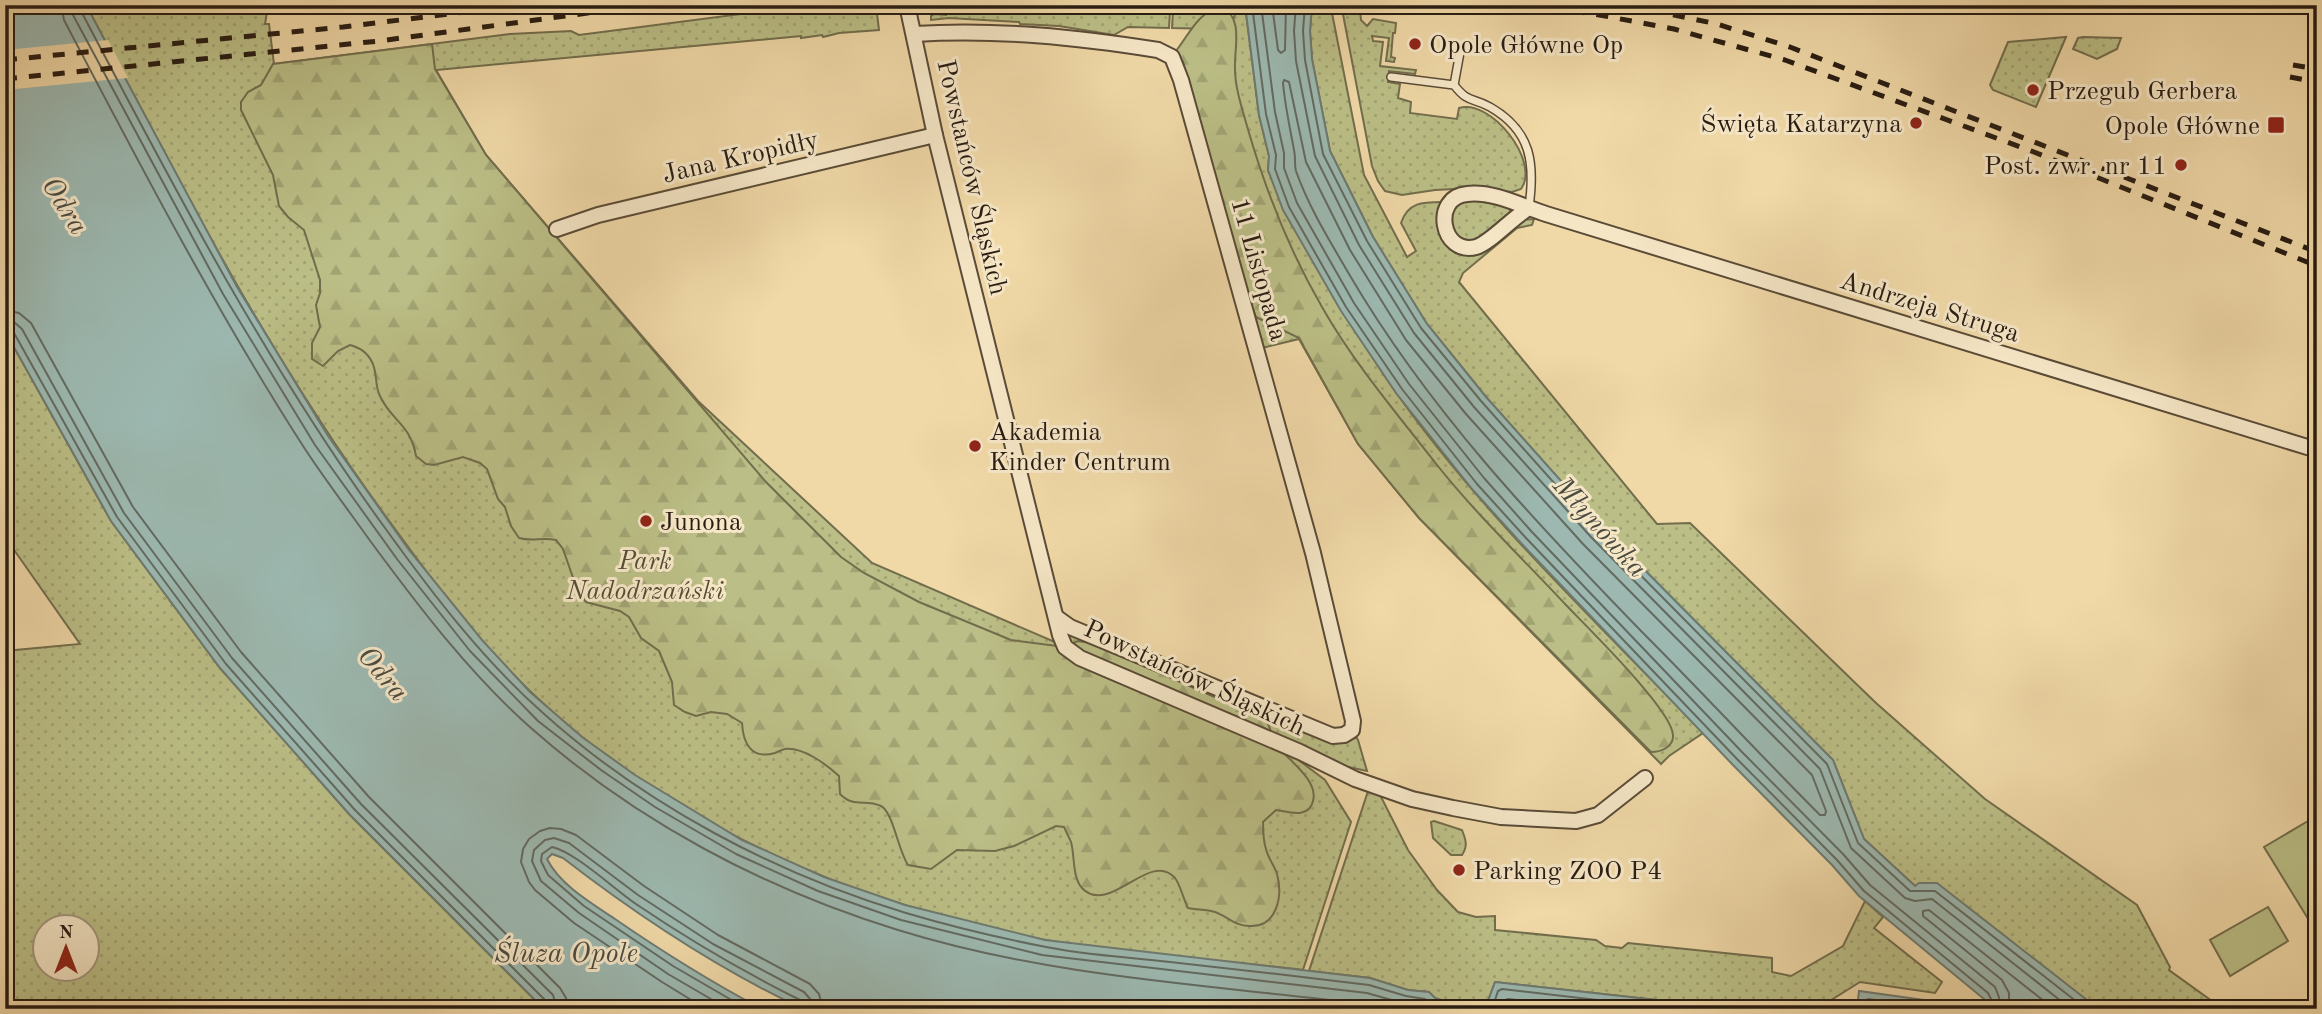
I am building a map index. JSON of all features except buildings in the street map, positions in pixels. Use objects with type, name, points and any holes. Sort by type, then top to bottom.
[{"type":"street","name":"Powstańców Śląskich","points":[[907,5],[935,135],[1065,647],[1080,658],[1300,752],[1355,779],[1412,799],[1501,817],[1576,821],[1598,815],[1645,778]]},
{"type":"street","name":"11 Listopada","points":[[914,34],[965,32],[1063,36],[1158,50],[1172,57],[1314,553],[1353,722],[1352,730],[1344,735],[1333,736],[1070,627],[1056,617]]},
{"type":"street","name":"Jana Kropidły","points":[[557,229],[598,215],[935,135]]},
{"type":"street","name":"Andrzeja Struga","points":[[1529,208],[1485,243],[1474,247],[1466,248],[1452,242],[1445,229],[1444,215],[1453,199],[1466,194],[1507,199],[2317,450]]},
{"type":"lane","points":[[1454,85],[1461,47]]},
{"type":"lane","points":[[1391,77],[1454,85],[1464,97],[1489,106],[1503,117],[1521,137],[1529,155],[1533,173],[1529,208]]},
{"type":"green space","name":"Park Nadodrzański","points":[[86,5],[273,5],[267,12],[265,24],[269,24],[274,64],[510,34],[571,31],[579,35],[795,7],[876,5],[879,30],[436,70],[486,155],[698,401],[872,563],[1064,646],[1056,617],[1333,736],[1352,730],[1358,740],[1367,771],[1292,755],[1325,780],[1351,822],[1303,970],[1046,940],[908,906],[811,872],[716,826],[626,770],[585,739],[524,685],[463,618],[347,461],[305,398],[228,270]]},
{"type":"green space","points":[[946,5],[1158,5],[1158,10],[1170,11],[1169,28],[1128,27],[1114,35],[1019,22],[949,18],[931,20],[934,14],[946,15]]},
{"type":"green space","points":[[1195,5],[1222,5],[1224,14],[1215,29],[1172,28],[1173,11],[1195,13]]},
{"type":"green space","points":[[1243,5],[1259,115],[1269,156],[1268,171],[1328,282],[1377,365],[1465,482],[1542,567],[1703,733],[1661,764],[1419,518],[1358,444],[1299,339],[1262,348],[1207,151],[1223,45],[1236,12]]},
{"type":"green space","points":[[1222,6],[1229,12],[1236,26],[1236,83],[1262,173],[1299,264],[1334,328],[1376,388],[1452,483],[1609,649],[1659,707],[1673,735],[1666,748],[1651,752],[1419,518],[1358,444],[1299,338],[1256,317],[1248,298],[1183,62],[1176,51],[1201,18]]},
{"type":"green space","points":[[1312,6],[1331,8],[1364,175],[1407,257],[1416,251],[1401,223],[1408,211],[1417,205],[1442,202],[1442,237],[1454,250],[1522,220],[1534,219],[1532,225],[1517,228],[1463,273],[1459,282],[1657,524],[1690,523],[1876,703],[1985,799],[2137,905],[2170,967],[2169,970],[2223,1009],[2094,1009],[2095,1007],[1937,884],[1915,886],[1864,839],[1833,760],[1602,527],[1486,397],[1427,324],[1373,237],[1330,151],[1312,59]]},
{"type":"green space","points":[[1342,9],[1360,10],[1361,20],[1367,26],[1373,19],[1396,23],[1391,57],[1395,58],[1394,62],[1386,61],[1389,38],[1372,36],[1373,41],[1383,42],[1380,66],[1416,70],[1415,74],[1389,71],[1388,82],[1400,84],[1398,98],[1411,102],[1410,113],[1457,119],[1459,108],[1471,107],[1485,112],[1498,122],[1518,148],[1524,163],[1525,177],[1521,189],[1512,192],[1474,188],[1402,195],[1385,191],[1372,166]]},
{"type":"green space","points":[[2066,37],[2036,107],[1993,90],[1990,85],[2008,42]]},
{"type":"green space","points":[[2078,38],[2121,38],[2117,49],[2097,59],[2073,49]]},
{"type":"green space","name":"Park Nadodrzański","points":[[432,44],[435,69],[486,155],[765,481],[841,557],[864,573],[919,602],[1011,640],[1065,647],[1078,641],[1091,643],[1265,719],[1275,744],[1301,770],[1314,793],[1311,807],[1307,810],[1292,813],[1276,810],[1263,822],[1265,846],[1279,883],[1276,909],[1266,922],[1244,926],[1215,912],[1188,908],[1177,881],[1165,871],[1154,871],[1104,895],[1093,895],[1079,883],[1071,842],[1064,827],[1056,826],[1014,846],[995,851],[957,850],[931,869],[908,865],[885,810],[875,804],[845,798],[840,794],[839,776],[821,762],[792,749],[767,755],[754,752],[744,737],[742,723],[727,714],[711,712],[696,716],[674,705],[672,682],[659,651],[641,638],[629,617],[620,611],[586,602],[578,592],[563,549],[556,540],[519,538],[511,526],[505,507],[498,499],[487,469],[480,463],[463,457],[434,465],[426,464],[416,456],[405,429],[389,411],[379,394],[374,366],[365,353],[350,345],[338,351],[323,366],[312,359],[312,343],[320,327],[316,305],[320,280],[304,230],[279,206],[273,175],[241,110],[241,102],[248,92],[261,85],[273,64]]},
{"type":"green space","points":[[1468,200],[1505,205],[1510,212],[1480,238],[1469,242],[1457,236],[1451,225],[1452,208]]},
{"type":"green space","points":[[5,331],[111,521],[220,668],[350,815],[544,1009],[5,1009],[5,651],[80,644],[5,537]]},
{"type":"green space","points":[[1370,785],[1376,787],[1408,850],[1437,890],[1458,912],[1476,917],[1495,916],[1495,930],[1596,940],[1605,946],[1622,948],[1628,943],[1772,958],[1772,972],[1791,976],[1843,946],[1865,901],[1883,917],[1874,928],[1942,982],[1935,993],[1860,982],[1820,1007],[1738,1009],[1495,982],[1485,1009],[1466,1009],[1435,998],[1429,992],[1408,990],[1370,978],[1309,971]]},
{"type":"green space","points":[[2308,821],[2317,835],[2317,918],[2310,922],[2264,847]]},
{"type":"green space","points":[[1431,822],[1462,830],[1466,843],[1462,855],[1451,855],[1433,838]]},
{"type":"green space","points":[[2268,907],[2288,941],[2230,976],[2210,940]]},
{"type":"water","points":[[5,5],[86,5],[237,287],[328,436],[409,550],[482,640],[530,692],[582,737],[635,775],[742,840],[824,877],[905,905],[1045,940],[1370,978],[1408,990],[1429,992],[1435,998],[1466,1009],[803,1009],[709,958],[649,920],[563,858],[552,854],[547,859],[553,868],[586,900],[687,966],[762,1009],[544,1009],[350,815],[220,668],[111,521],[5,331]]},
{"type":"water","name":"Młynówka","points":[[1245,5],[1312,5],[1312,59],[1330,151],[1373,237],[1427,324],[1486,397],[1602,527],[1833,760],[1864,839],[1915,886],[1919,883],[1937,883],[2096,1007],[2094,1009],[1857,1009],[1859,991],[1981,1008],[1984,999],[1859,896],[1521,543],[1472,489],[1396,393],[1341,311],[1283,210],[1268,170],[1269,156],[1259,115]]},
{"type":"water","points":[[1495,982],[1738,1009],[1485,1009]]},
{"type":"pier","points":[[108,40],[128,78],[5,90],[5,50]]},
{"type":"railway","points":[[5,60],[343,27],[522,5]]},
{"type":"railway","points":[[5,79],[379,41],[648,5]]},
{"type":"railway","points":[[1525,5],[1674,29],[1785,60],[2034,152],[2317,266]]},
{"type":"railway","points":[[1626,5],[1717,24],[1790,47],[2317,252]]},
{"type":"railway","points":[[2293,65],[2317,69]]},
{"type":"railway","points":[[2290,77],[2317,82]]},
{"type":"place","name":"Opole Główne Op","points":[[1415,44]]},
{"type":"place","name":"Przegub Gerbera","points":[[2033,90]]},
{"type":"place","name":"Święta Katarzyna","points":[[1916,123]]},
{"type":"place","name":"Opole Główne","points":[[2276,125]]},
{"type":"place","name":"Post. zwr. nr 11","points":[[2181,165]]},
{"type":"place","name":"Akademia Kinder Centrum","points":[[975,446]]},
{"type":"place","name":"Junona","points":[[646,521]]},
{"type":"place","name":"Parking ZOO P4","points":[[1459,870]]},
{"type":"water label","name":"Odra","points":[[66,205]]},
{"type":"water label","name":"Odra","points":[[384,673]]},
{"type":"water label","name":"Śluza Opole","points":[[566,952]]}]
